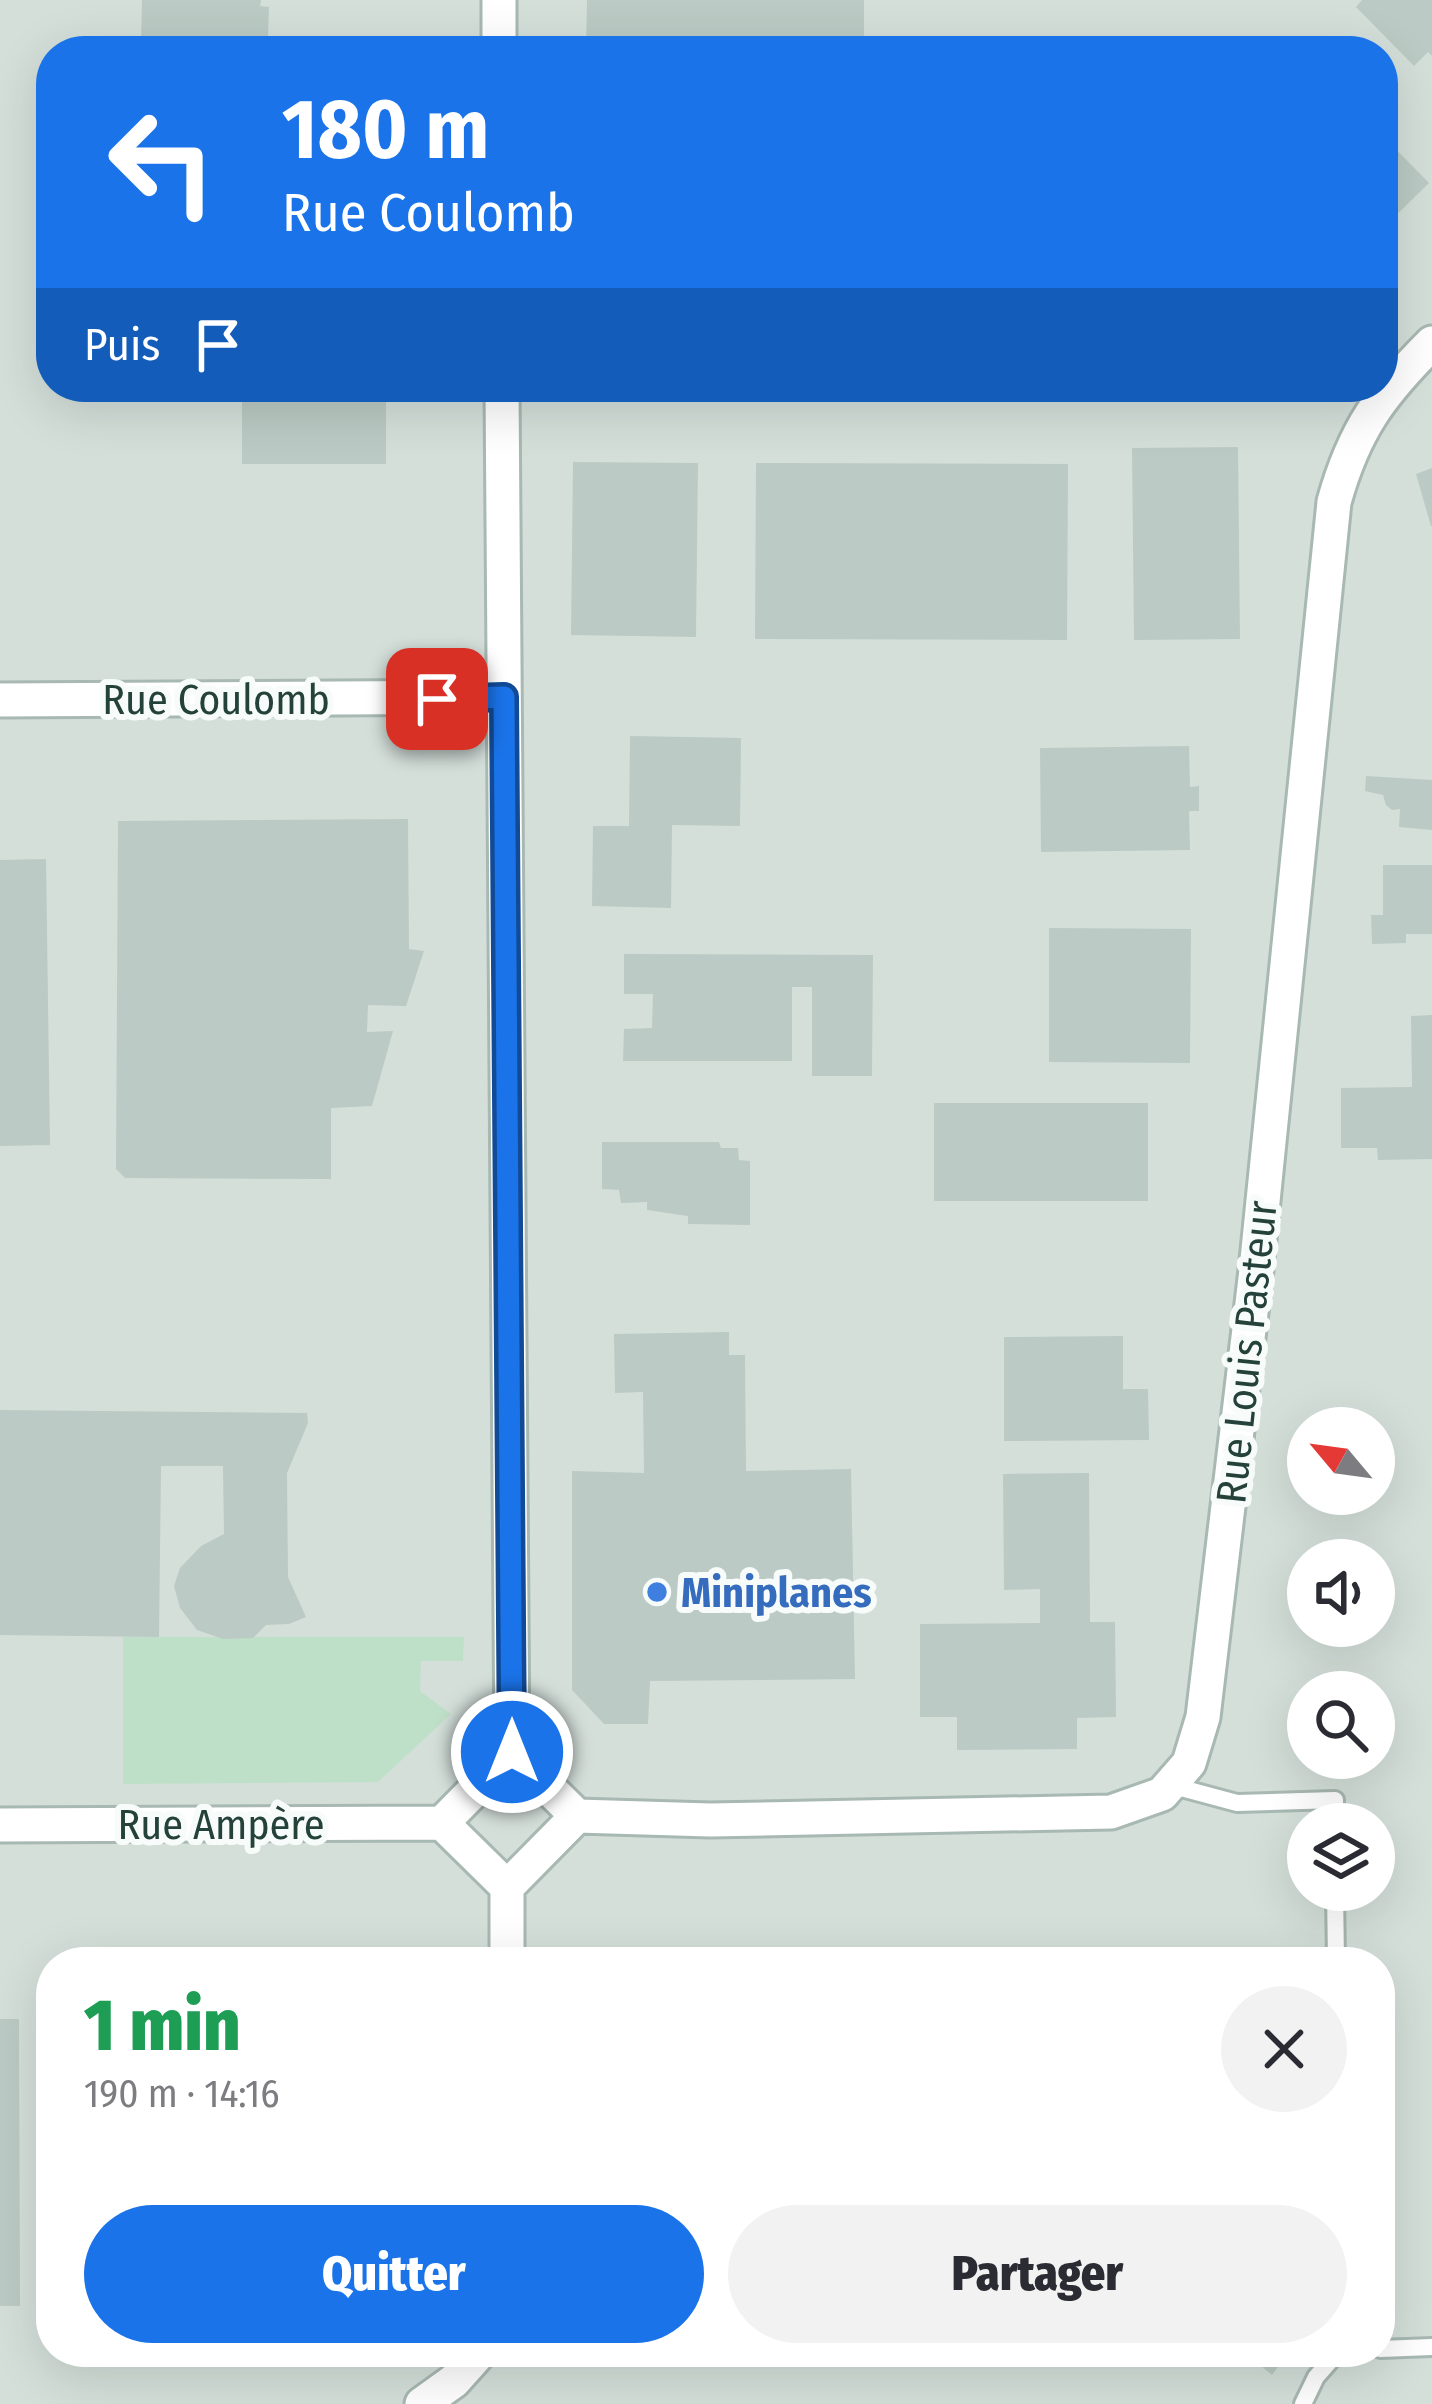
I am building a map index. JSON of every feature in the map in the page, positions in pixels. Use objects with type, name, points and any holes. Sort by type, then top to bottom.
[{"type":"street","points":[[499,0],[499,36]]},
{"type":"street","name":"Rue Louis Pasteur","points":[[1398,378],[1432,343]]},
{"type":"street","points":[[502,402],[512,1752],[577,1816],[710,1820],[1111,1812],[1162,1794],[1170,1785]]},
{"type":"street","name":"Rue Louis Pasteur","points":[[1170,1785],[1189,1763],[1203,1717],[1256,1270],[1334,502],[1346,460],[1379,402]]},
{"type":"street","name":"Rue Coulomb","points":[[0,700],[504,697]]},
{"type":"street","points":[[507,1887],[442,1823],[512,1752]]},
{"type":"street","points":[[507,1947],[507,1887],[577,1816]]},
{"type":"street","name":"Rue Ampère","points":[[0,1825],[442,1823]]},
{"type":"street","points":[[422,2404],[467,2367]]},
{"type":"lane","points":[[1170,1785],[1237,1803],[1335,1803]]},
{"type":"lane","points":[[1336,1911],[1336,1947]]},
{"type":"lane","points":[[1395,2348],[1432,2347]]},
{"type":"lane","points":[[1303,2404],[1325,2367]]},
{"type":"shaded area","points":[[0,0],[1432,0],[1432,2404],[0,2404]]},
{"type":"green space","points":[[123,1637],[464,1637],[463,1661],[421,1661],[420,1691],[451,1714],[378,1782],[123,1784]]},
{"type":"building","points":[[142,0],[261,0],[260,6],[269,7],[268,36],[141,36]]},
{"type":"building","points":[[587,0],[864,0],[864,36],[586,36]]},
{"type":"building","points":[[1362,0],[1432,0],[1432,56],[1428,52],[1414,66],[1398,50],[1398,36],[1385,36],[1356,7]]},
{"type":"building","points":[[1398,151],[1429,183],[1398,213]]},
{"type":"building","points":[[242,402],[386,402],[386,464],[242,464]]},
{"type":"building","points":[[1238,447],[1240,639],[1134,640],[1132,448]]},
{"type":"building","points":[[573,462],[698,463],[696,637],[571,635]]},
{"type":"building","points":[[756,463],[1068,464],[1067,640],[755,639]]},
{"type":"building","points":[[1432,468],[1432,526],[1431,526],[1416,474]]},
{"type":"building","points":[[630,736],[741,738],[740,826],[672,825],[671,908],[592,906],[593,826],[629,826]]},
{"type":"building","points":[[1189,746],[1190,787],[1199,786],[1199,811],[1189,811],[1190,850],[1041,852],[1040,748]]},
{"type":"building","points":[[1366,776],[1432,780],[1432,830],[1399,827],[1400,809],[1392,810],[1383,795],[1365,791]]},
{"type":"building","points":[[408,819],[409,949],[424,951],[406,1006],[368,1005],[367,1032],[393,1031],[372,1106],[331,1108],[331,1179],[125,1178],[116,1169],[118,821]]},
{"type":"building","points":[[46,859],[50,1145],[0,1146],[0,860]]},
{"type":"building","points":[[1383,865],[1432,865],[1432,934],[1406,934],[1406,943],[1372,944],[1371,915],[1383,915]]},
{"type":"building","points":[[1049,928],[1191,929],[1190,1063],[1049,1062]]},
{"type":"building","points":[[624,954],[873,955],[872,1076],[812,1076],[812,987],[792,987],[792,1061],[623,1061],[624,1029],[652,1028],[653,994],[624,994]]},
{"type":"building","points":[[1432,1015],[1432,1159],[1378,1160],[1377,1148],[1341,1148],[1341,1088],[1412,1087],[1411,1016]]},
{"type":"building","points":[[934,1103],[1148,1103],[1148,1201],[934,1201]]},
{"type":"building","points":[[602,1142],[719,1142],[721,1148],[738,1148],[739,1160],[750,1161],[750,1225],[688,1224],[688,1216],[647,1210],[647,1202],[621,1203],[619,1190],[602,1189]]},
{"type":"building","points":[[729,1332],[729,1355],[745,1355],[746,1471],[851,1469],[855,1679],[650,1681],[648,1724],[604,1724],[572,1690],[572,1471],[644,1473],[643,1392],[615,1393],[614,1334]]},
{"type":"building","points":[[1123,1336],[1123,1389],[1148,1389],[1149,1440],[1004,1441],[1004,1337]]},
{"type":"building","points":[[0,1410],[307,1413],[308,1423],[287,1473],[288,1577],[306,1617],[266,1625],[253,1638],[223,1639],[197,1630],[180,1608],[174,1586],[180,1568],[201,1546],[224,1534],[223,1466],[161,1466],[159,1637],[0,1635]]},
{"type":"building","points":[[1089,1473],[1090,1622],[1115,1622],[1116,1717],[1077,1718],[1077,1749],[957,1750],[957,1717],[920,1717],[920,1624],[1040,1623],[1040,1589],[1004,1590],[1003,1474]]},
{"type":"building","points":[[0,2019],[19,2019],[20,2306],[0,2306]]},
{"type":"place","name":"Miniplanes","points":[[657,1592]]},
{"type":"route","points":[[437,699],[504,697],[512,1752]]}]
